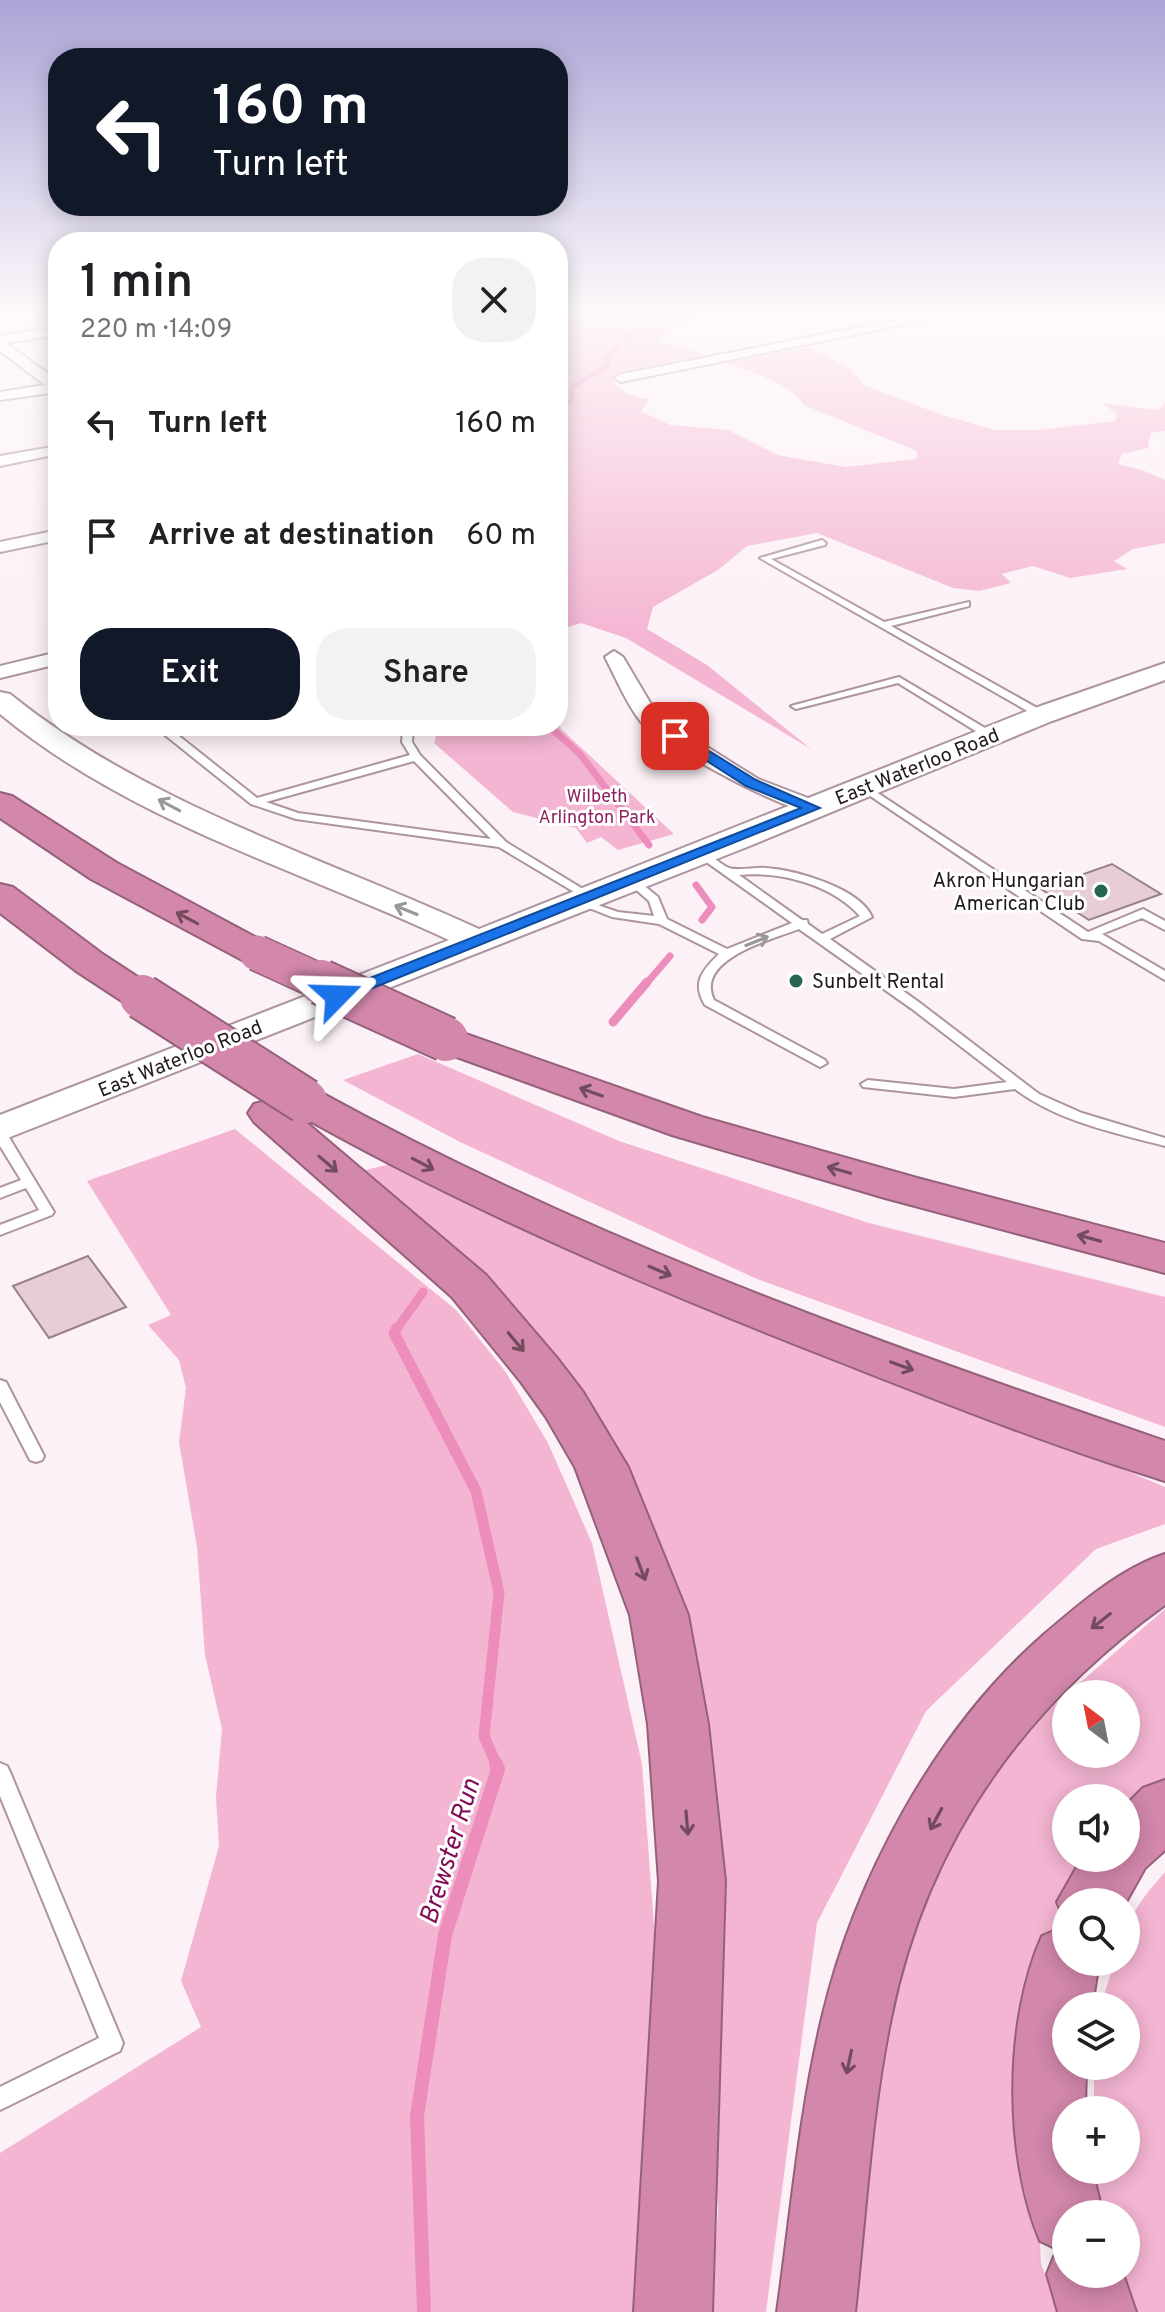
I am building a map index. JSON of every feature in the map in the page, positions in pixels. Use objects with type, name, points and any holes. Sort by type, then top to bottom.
[{"type":"highway","points":[[0,803],[104,871],[257,953],[446,1039],[687,1126],[901,1188],[1154,1253]]},
{"type":"highway","points":[[8,900],[133,1000],[287,1107],[469,1286],[565,1405],[601,1467],[659,1615],[678,1724],[692,1881],[673,2312]]},
{"type":"highway","points":[[287,1107],[666,1273],[893,1363],[1165,1461]]},
{"type":"highway","points":[[816,2312],[842,2097],[867,1976],[905,1877],[953,1786],[1015,1701],[1071,1644],[1165,1576]]},
{"type":"highway","points":[[1140,1833],[1165,1808]]},
{"type":"highway","points":[[1061,2200],[1050,2127],[1051,2063],[1056,2004],[1062,1976]]},
{"type":"highway","points":[[1089,2288],[1097,2312]]},
{"type":"main road","name":"East Waterloo Road","points":[[0,1132],[702,854],[1042,715],[1165,671]]},
{"type":"main road","points":[[0,700],[48,735]]},
{"type":"main road","points":[[49,736],[70,751],[185,813],[287,861],[478,941]]},
{"type":"street","points":[[0,461],[48,452]]},
{"type":"street","points":[[0,547],[48,537]]},
{"type":"street","points":[[614,657],[650,720],[751,783],[813,808]]},
{"type":"street","points":[[0,672],[48,660]]},
{"type":"lane","points":[[822,543],[764,558],[1042,715]]},
{"type":"lane","points":[[884,625],[966,604]]},
{"type":"lane","points":[[796,706],[899,680],[991,736]]},
{"type":"lane","points":[[173,736],[255,802],[296,816],[502,844]]},
{"type":"lane","points":[[407,736],[407,742],[416,757],[502,844],[585,899],[616,915],[662,921],[727,953]]},
{"type":"lane","points":[[255,802],[416,757]]},
{"type":"lane","points":[[864,787],[1086,936],[1102,938],[1165,976]]},
{"type":"lane","points":[[702,854],[803,923],[1034,1097],[1077,1116],[1165,1142]]},
{"type":"lane","points":[[732,872],[766,869],[790,875],[843,897],[865,913],[866,917],[858,922],[823,938]]},
{"type":"lane","points":[[632,881],[654,899],[662,921]]},
{"type":"lane","points":[[1086,936],[1143,913],[1165,926]]},
{"type":"lane","points":[[803,923],[727,953],[703,983],[703,994],[709,1002],[820,1063]]},
{"type":"lane","points":[[868,1084],[954,1093],[1017,1085]]},
{"type":"lane","points":[[0,1132],[47,1212],[0,1230]]},
{"type":"lane","points":[[0,1193],[29,1182]]},
{"type":"lane","points":[[0,1386],[36,1456]]},
{"type":"lane","points":[[0,1772],[112,2043],[0,2099]]},
{"type":"green space","points":[[568,422],[664,422],[728,430],[777,455],[846,467],[916,459],[917,451],[845,422],[967,422],[994,430],[1039,430],[1107,422],[1165,422],[1165,431],[1151,433],[1148,448],[1122,454],[1118,464],[1165,480],[1165,543],[1133,549],[1114,561],[1127,569],[1070,578],[1033,566],[1002,574],[1011,583],[979,591],[953,588],[817,533],[747,546],[718,570],[653,607],[647,629],[707,665],[811,749],[626,638],[581,623],[568,627]]},
{"type":"green space","name":"Wilbeth Arlington Park","points":[[436,736],[568,736],[674,834],[618,850],[601,837],[587,843],[576,828],[513,812],[434,743]]},
{"type":"green space","points":[[418,1054],[619,1141],[869,1223],[1165,1297],[1165,1427],[757,1279],[460,1142],[343,1080]]},
{"type":"green space","points":[[235,1129],[456,1310],[505,1371],[548,1443],[592,1543],[642,1764],[673,2178],[677,2312],[0,2312],[0,2153],[201,2027],[181,1981],[219,1846],[216,1797],[222,1729],[205,1655],[197,1547],[179,1442],[186,1388],[179,1360],[148,1325],[171,1315],[87,1181]]},
{"type":"green space","points":[[395,1163],[1165,1487],[1165,1524],[1096,1549],[926,1711],[817,1923],[766,2312],[711,2312],[718,2210],[701,1712],[654,1533],[353,1173]]},
{"type":"green space","points":[[1165,1609],[1165,1789],[1140,1810],[1140,1784],[1052,1784],[1052,1872],[1086,1872],[1076,1888],[1052,1888],[1052,1964],[1031,2056],[1041,2264],[1059,2312],[848,2312],[866,2057],[951,1838],[1006,1746],[1052,1707],[1052,1768],[1140,1768],[1140,1680],[1083,1680]]},
{"type":"green space","points":[[1165,1872],[1165,2312],[1131,2312],[1122,2288],[1140,2288],[1140,2200],[1094,2200],[1094,2184],[1140,2184],[1140,2096],[1094,2096],[1094,2080],[1140,2080],[1140,1992],[1105,1992],[1110,1976],[1140,1976],[1140,1904]]},
{"type":"building","name":"Akron Hungarian American Club","points":[[1112,864],[1161,894],[1089,920],[1041,889]]},
{"type":"building","points":[[88,1256],[126,1307],[49,1338],[13,1286]]},
{"type":"waterway","name":"Brewster Run","points":[[560,736],[580,754],[649,845]]},
{"type":"waterway","name":"Brewster Run","points":[[696,885],[712,907],[702,920]]},
{"type":"waterway","name":"Brewster Run","points":[[646,984],[670,956]]},
{"type":"waterway","name":"Brewster Run","points":[[613,1022],[647,982]]},
{"type":"waterway","name":"Brewster Run","points":[[396,1330],[423,1292]]},
{"type":"waterway","name":"Brewster Run","points":[[397,1328],[394,1333],[476,1491],[499,1593],[484,1736],[497,1766]]},
{"type":"waterway","name":"Brewster Run","points":[[424,2312],[417,2116],[445,1935],[498,1769],[496,1764]]},
{"type":"place","name":"Akron Hungarian American Club","points":[[1101,891]]},
{"type":"place","name":"Sunbelt Rental","points":[[796,981]]},
{"type":"route","points":[[337,996],[813,808],[751,783],[675,736]]}]
